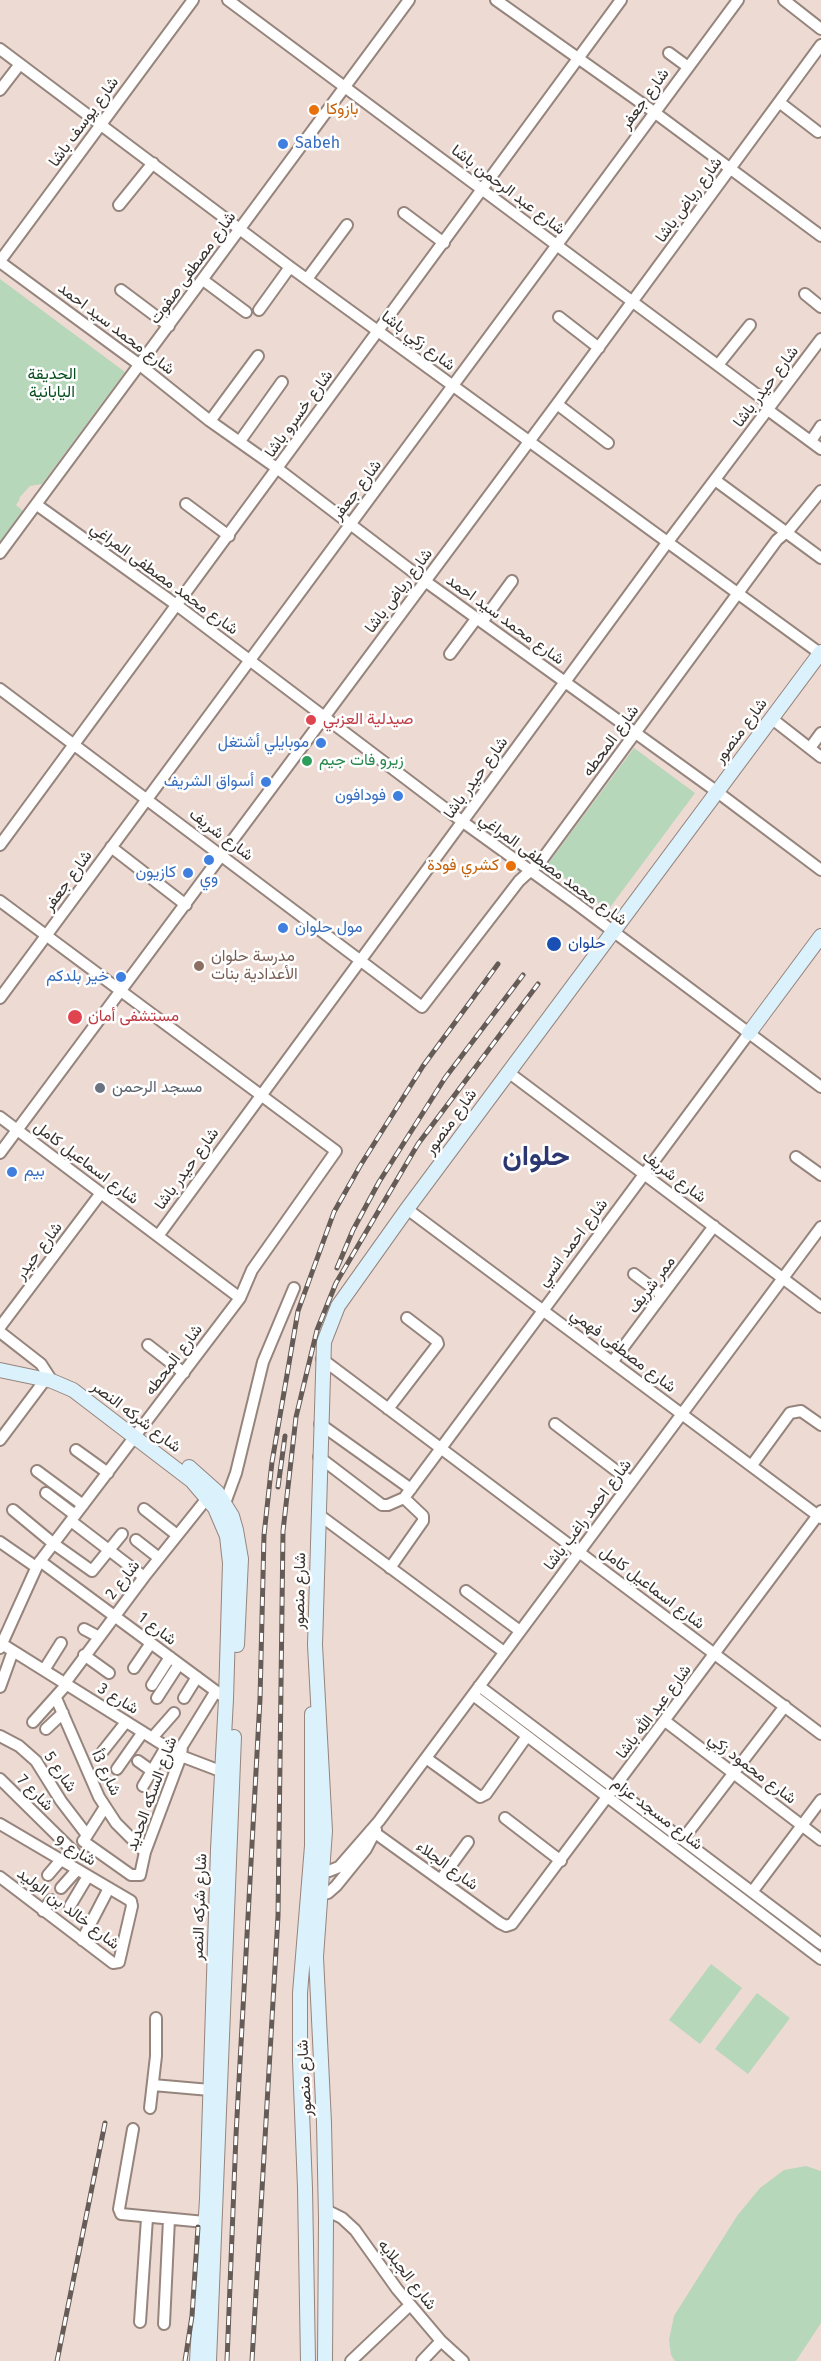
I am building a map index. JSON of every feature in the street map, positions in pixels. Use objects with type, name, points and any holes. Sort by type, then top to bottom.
[{"type":"street","name":"شارع يوسف باشا","points":[[0,262],[193,0]]},
{"type":"street","name":"شارع عبد الرحمن باشا","points":[[228,0],[718,365],[821,449]]},
{"type":"street","name":"شارع مصطفى صفوت","points":[[0,553],[410,0]]},
{"type":"street","points":[[496,0],[654,112],[821,236]]},
{"type":"street","name":"شارع خسرو باشا","points":[[0,845],[621,0]]},
{"type":"street","name":"شارع جعفر","points":[[0,998],[738,0]]},
{"type":"street","points":[[784,0],[821,28]]},
{"type":"street","name":"شارع رياض باشا","points":[[0,1153],[529,443],[821,45]]},
{"type":"street","name":"شارع زكي باشا","points":[[0,49],[529,443],[821,653]]},
{"type":"street","points":[[669,53],[688,67]]},
{"type":"street","points":[[0,90],[20,64]]},
{"type":"street","points":[[779,102],[818,132]]},
{"type":"street","points":[[119,205],[153,163]]},
{"type":"street","points":[[404,213],[444,243]]},
{"type":"street","points":[[307,279],[347,225]]},
{"type":"street","name":"شارع محمد سيد احمد","points":[[0,262],[425,581],[716,791],[821,870]]},
{"type":"street","points":[[260,310],[290,267]]},
{"type":"street","points":[[203,280],[246,312]]},
{"type":"street","points":[[121,290],[169,326]]},
{"type":"street","points":[[805,294],[821,307]]},
{"type":"street","points":[[559,317],[598,348]]},
{"type":"street","points":[[718,365],[750,325]]},
{"type":"street","name":"شارع حيدر باشا","points":[[158,1236],[260,1094],[667,543],[819,344]]},
{"type":"street","points":[[210,420],[258,356]]},
{"type":"street","points":[[240,441],[282,382]]},
{"type":"street","points":[[557,404],[608,443]]},
{"type":"street","points":[[811,441],[821,426]]},
{"type":"street","points":[[715,480],[821,558]]},
{"type":"street","name":"شارع المحطه","points":[[422,1006],[519,881],[541,861],[777,540],[821,490]]},
{"type":"street","points":[[186,504],[228,536]]},
{"type":"street","name":"شارع محمد مصطفى المراغي","points":[[36,505],[177,606],[463,822],[821,1087]]},
{"type":"street","points":[[450,654],[512,581]]},
{"type":"street","name":"شارع منصور","points":[[308,2361],[300,1993],[306,1895],[316,1871],[326,1831],[316,1685],[322,1359],[327,1330],[338,1306],[407,1209],[716,791],[821,653]]},
{"type":"street","name":"شارع شريف","points":[[0,689],[422,1006]]},
{"type":"street","points":[[771,718],[821,757]]},
{"type":"street","points":[[810,748],[821,733]]},
{"type":"street","points":[[111,848],[186,905]]},
{"type":"street","points":[[0,901],[260,1094]]},
{"type":"street","name":"شارع احمد انسي","points":[[408,1494],[821,936]]},
{"type":"street","name":"شارع شريف","points":[[508,1072],[821,1307]]},
{"type":"street","name":"شارع المحطه","points":[[1,1646],[38,1564],[240,1298],[252,1270],[336,1151],[260,1094]]},
{"type":"street","name":"شارع اسماعيل كامل","points":[[0,1117],[240,1298]]},
{"type":"street","points":[[796,1157],[821,1175]]},
{"type":"street","name":"شارع حيدر","points":[[0,1327],[101,1193]]},
{"type":"street","name":"شارع مصطفى فهمي","points":[[407,1209],[820,1515]]},
{"type":"street","name":"ممر شريف","points":[[613,1361],[714,1226]]},
{"type":"street","name":"شارع احمد راغب باشا","points":[[321,1896],[336,1886],[366,1849],[379,1821],[821,1227]]},
{"type":"street","points":[[634,1274],[662,1295]]},
{"type":"street","points":[[225,1503],[238,1463],[263,1362],[294,1288]]},
{"type":"street","points":[[388,1409],[438,1344],[407,1318]]},
{"type":"street","points":[[0,1332],[41,1364],[49,1380]]},
{"type":"street","points":[[148,1345],[184,1373]]},
{"type":"street","name":"شارع اسماعيل كامل","points":[[322,1359],[821,1734]]},
{"type":"street","points":[[0,1370],[49,1380]]},
{"type":"street","points":[[0,1440],[49,1380]]},
{"type":"street","name":"شارع شركه النصر","points":[[49,1380],[73,1390],[93,1394],[192,1481],[208,1497],[224,1524],[230,1550],[221,1695],[223,1772],[205,2222],[197,2361]]},
{"type":"street","points":[[752,1465],[790,1413],[801,1411],[821,1425]]},
{"type":"street","points":[[320,1424],[408,1494],[423,1516],[423,1521],[390,1568]]},
{"type":"street","points":[[555,1424],[631,1482]]},
{"type":"street","name":"شارع شركه النصر","points":[[137,1433],[207,1481],[225,1503],[236,1530],[241,1559],[209,2361]]},
{"type":"street","points":[[76,1450],[108,1473]]},
{"type":"street","points":[[319,1457],[382,1505],[388,1505],[408,1494]]},
{"type":"street","points":[[37,1471],[83,1505]]},
{"type":"street","points":[[46,1493],[109,1551],[144,1577]]},
{"type":"street","name":"شارع 2","points":[[33,1722],[56,1698],[84,1655],[208,1497]]},
{"type":"street","points":[[144,1509],[177,1535]]},
{"type":"street","points":[[13,1510],[54,1544],[92,1571],[122,1534]]},
{"type":"street","points":[[318,1514],[504,1652]]},
{"type":"street","name":"شارع عبد الله باشا","points":[[506,1926],[513,1924],[518,1918],[820,1515]]},
{"type":"street","points":[[136,1540],[159,1558]]},
{"type":"street","points":[[0,1542],[38,1564]]},
{"type":"street","name":"شارع 1","points":[[38,1564],[114,1616],[221,1695]]},
{"type":"street","points":[[466,1591],[520,1631]]},
{"type":"street","points":[[84,1629],[99,1637]]},
{"type":"street","points":[[44,1670],[61,1643]]},
{"type":"street","points":[[134,1668],[151,1643]]},
{"type":"street","name":"شارع 3","points":[[1,1646],[66,1683],[181,1756],[223,1772]]},
{"type":"street","points":[[0,1688],[13,1651]]},
{"type":"street","points":[[84,1655],[109,1673]]},
{"type":"street","points":[[152,1685],[175,1661]]},
{"type":"street","points":[[158,1698],[175,1661]]},
{"type":"street","points":[[184,1698],[197,1677]]},
{"type":"street","name":"شارع مسجد عزام","points":[[476,1690],[527,1736],[683,1839],[821,1944]]},
{"type":"street","name":"شارع مسجد عزام","points":[[476,1690],[612,1793],[821,1959]]},
{"type":"street","name":"شارع السكه الحديد","points":[[137,1877],[141,1872],[145,1852],[181,1756],[182,1746],[221,1695]]},
{"type":"street","name":"شارع 3أ","points":[[56,1698],[105,1807],[124,1832],[145,1852]]},
{"type":"street","points":[[683,1839],[784,1706]]},
{"type":"street","points":[[46,1729],[63,1713]]},
{"type":"street","points":[[117,1769],[147,1735],[174,1713]]},
{"type":"street","name":"شارع محمود زكي","points":[[665,1721],[821,1840]]},
{"type":"street","points":[[103,1751],[126,1722]]},
{"type":"street","name":"شارع 5","points":[[0,1736],[19,1746],[36,1761],[85,1838],[131,1875],[137,1877]]},
{"type":"street","points":[[426,1758],[480,1797],[486,1794],[527,1736]]},
{"type":"street","points":[[143,1786],[166,1747]]},
{"type":"street","points":[[138,1761],[152,1771]]},
{"type":"street","name":"شارع 7","points":[[0,1779],[75,1853]]},
{"type":"street","points":[[752,1892],[821,1800]]},
{"type":"street","points":[[48,1875],[75,1853],[105,1807]]},
{"type":"street","points":[[505,1818],[561,1861]]},
{"type":"street","name":"شارع 9","points":[[0,1824],[63,1863],[129,1899],[132,1906],[118,1964]]},
{"type":"street","name":"شارع احمد راغب باشا","points":[[316,1871],[339,1867],[373,1831]]},
{"type":"street","name":"شارع الجلاء","points":[[373,1831],[506,1926]]},
{"type":"street","points":[[441,1879],[468,1842]]},
{"type":"street","points":[[61,1888],[77,1870]]},
{"type":"street","name":"شارع منصور","points":[[316,1871],[321,1896],[316,1957],[326,2210],[325,2361]]},
{"type":"street","points":[[70,1906],[88,1876]]},
{"type":"street","name":"شارع خالد بن الوليد","points":[[0,1877],[113,1963],[118,1964]]},
{"type":"street","points":[[82,1940],[109,1888]]},
{"type":"street","points":[[306,1895],[321,1896]]},
{"type":"street","points":[[43,1911],[51,1900]]},
{"type":"street","points":[[150,2108],[156,2018]]},
{"type":"street","points":[[153,2085],[210,2090]]},
{"type":"street","points":[[303,2124],[324,2123]]},
{"type":"street","points":[[133,2129],[119,2211],[122,2215],[205,2222]]},
{"type":"street","name":"شارع الجبلايه","points":[[326,2210],[342,2218],[355,2230],[410,2305],[441,2341],[463,2361]]},
{"type":"street","points":[[140,2322],[147,2217]]},
{"type":"street","points":[[164,2324],[170,2219]]},
{"type":"street","points":[[351,2361],[410,2305]]},
{"type":"street","points":[[422,2361],[441,2341]]},
{"type":"green space","name":"الحديقة اليابانية","points":[[0,279],[125,372],[42,484],[30,486],[19,498],[16,505],[23,511],[0,542]]},
{"type":"green space","points":[[634,748],[695,793],[608,910],[547,865]]},
{"type":"green space","points":[[711,1964],[742,1988],[700,2044],[669,2020]]},
{"type":"green space","points":[[757,1993],[790,2018],[748,2074],[715,2049]]},
{"type":"green space","points":[[806,2166],[821,2171],[821,2323],[796,2361],[675,2361],[671,2355],[669,2340],[674,2316],[737,2216],[760,2188],[784,2170]]},
{"type":"railway","points":[[227,2361],[236,2135],[260,1699],[264,1535],[272,1462],[298,1311],[334,1212],[360,1166],[423,1066],[498,964]]},
{"type":"railway","points":[[337,1268],[353,1230],[379,1182],[445,1078],[523,975]]},
{"type":"railway","points":[[252,2361],[278,1916],[283,1531],[296,1417],[317,1330],[336,1283],[418,1144],[538,984]]},
{"type":"railway","points":[[278,1487],[285,1436]]},
{"type":"railway","points":[[57,2361],[105,2123]]},
{"type":"railway","points":[[185,2361],[192,2316],[198,2227]]},
{"type":"place","name":"بازوكا","points":[[314,110]]},
{"type":"place","name":"Sabeh","points":[[283,144]]},
{"type":"place","name":"صيدلية العزبي","points":[[311,720]]},
{"type":"place","name":"موبايلي أشتغل","points":[[321,743]]},
{"type":"place","name":"زيرو فات جيم","points":[[307,761]]},
{"type":"place","name":"أسواق الشريف","points":[[266,782]]},
{"type":"place","name":"فودافون","points":[[398,796]]},
{"type":"place","name":"وي","points":[[209,860]]},
{"type":"place","name":"كشري فودة","points":[[511,866]]},
{"type":"place","name":"كازيون","points":[[188,873]]},
{"type":"place","name":"مول حلوان","points":[[283,928]]},
{"type":"place","name":"حلوان","points":[[554,944]]},
{"type":"place","name":"مدرسة حلوان الأعدادية بنات","points":[[199,966]]},
{"type":"place","name":"خير بلدكم","points":[[121,977]]},
{"type":"place","name":"مستشفى أمان","points":[[75,1017]]},
{"type":"place","name":"مسجد الرحمن","points":[[100,1088]]},
{"type":"place","name":"بيم","points":[[12,1172]]},
{"type":"district","name":"حلوان","points":[[536,1157]]}]
